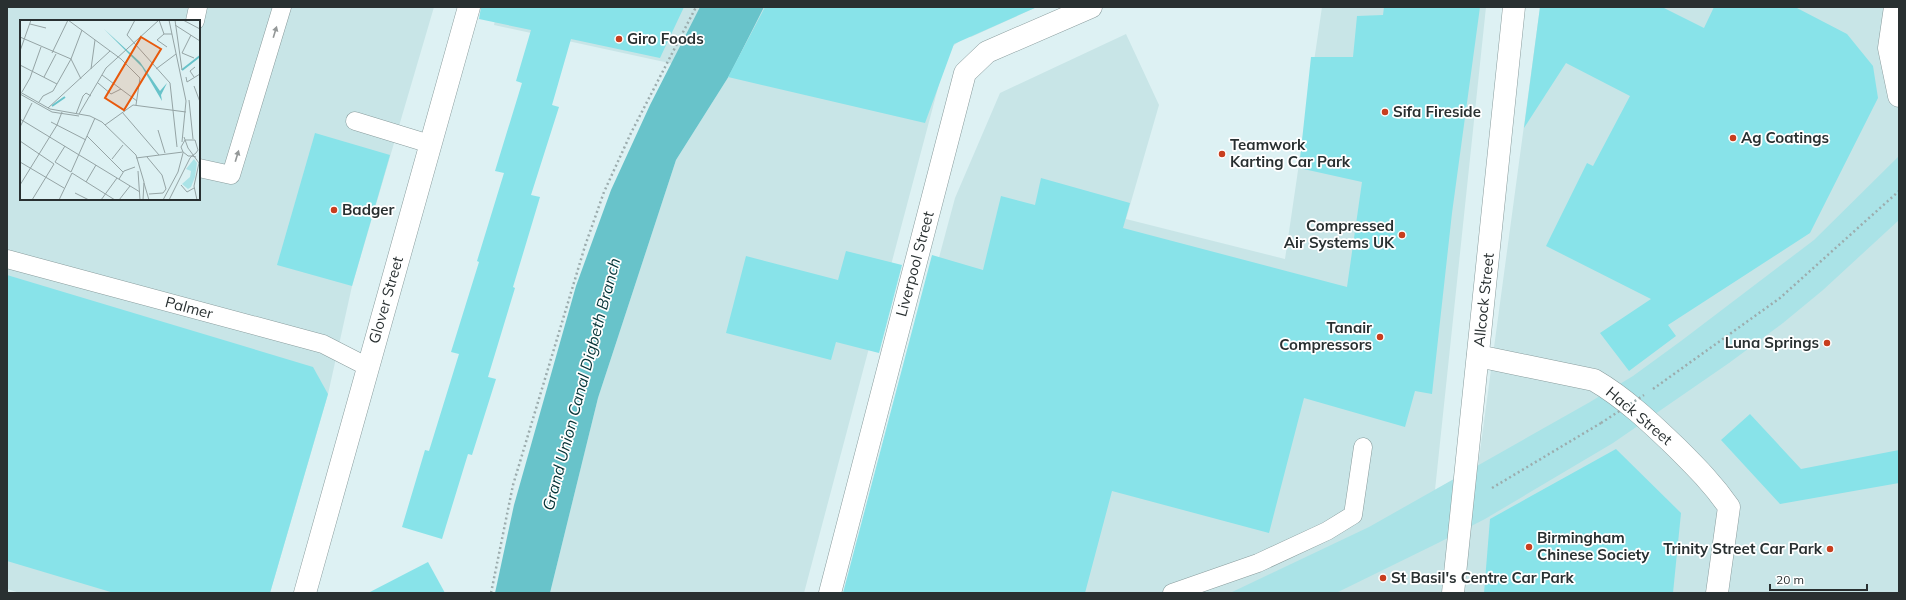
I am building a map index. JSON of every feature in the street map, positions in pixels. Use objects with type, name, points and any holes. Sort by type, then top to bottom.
[{"type":"street","name":"Glover Street","points":[[305,593],[469,7]]},
{"type":"street","name":"Liverpool Street","points":[[830,593],[965,73],[987,52],[1091,7]]},
{"type":"street","name":"Allcock Street","points":[[1453,593],[1514,7]]},
{"type":"street","points":[[1895,7],[1889,48],[1899,96]]},
{"type":"street","name":"Hack Street","points":[[1478,356],[1594,380],[1609,389],[1654,426],[1714,485],[1729,507],[1717,593]]},
{"type":"lane","points":[[195,20],[198,7]]},
{"type":"lane","points":[[200,168],[231,175],[282,7]]},
{"type":"lane","points":[[355,121],[430,144]]},
{"type":"lane","name":"Palmer","points":[[7,258],[323,344],[368,367]]},
{"type":"lane","points":[[1172,593],[1258,563],[1327,531],[1353,515],[1363,447]]},
{"type":"path","points":[[491,593],[513,485],[587,239],[604,192],[630,133],[696,7]]},
{"type":"path","points":[[1488,491],[1602,423],[1644,395],[1780,298],[1899,191]]},
{"type":"shaded area","points":[[7,7],[434,7],[352,286],[328,394],[270,593],[20,593],[7,589]]},
{"type":"shaded area","points":[[498,7],[1037,7],[971,37],[968,35],[953,46],[943,69],[804,593],[550,593],[598,398],[676,160],[729,76],[494,25]]},
{"type":"shaded area","points":[[1322,7],[1486,7],[1435,490],[1478,466],[1540,7],[1880,7],[1899,13],[1899,593],[849,593],[955,198],[1000,93],[1126,34],[1159,105],[1126,219],[1285,259]]},
{"type":"shaded area","points":[[1899,156],[1899,220],[1823,290],[1783,323],[1729,363],[1613,443],[1485,519],[1336,593],[1230,593],[1369,527],[1590,402],[1633,376],[1814,240]]},
{"type":"water","name":"Grand Union Canal Digbeth Branch","points":[[700,7],[764,7],[729,76],[676,160],[598,398],[550,593],[495,593],[514,505],[576,286],[611,190],[650,105]]},
{"type":"building","points":[[481,7],[684,7],[660,58],[571,39],[552,105],[559,107],[531,195],[540,197],[513,287],[515,288],[488,377],[496,379],[472,455],[468,454],[442,539],[402,527],[425,450],[429,451],[459,354],[451,352],[479,262],[477,261],[504,173],[495,171],[522,83],[516,81],[531,30],[479,19]]},
{"type":"building","points":[[765,7],[1037,7],[954,44],[925,123],[728,77]]},
{"type":"building","points":[[1384,7],[1480,7],[1452,213],[1432,394],[1415,391],[1405,427],[1304,398],[1269,533],[1112,491],[1085,593],[843,593],[932,255],[983,270],[1001,196],[1035,205],[1041,178],[1130,203],[1123,228],[1347,287],[1362,182],[1299,168],[1311,57],[1353,57],[1357,16],[1383,15]]},
{"type":"building","name":"Ag Coatings","points":[[1540,7],[1662,7],[1704,28],[1714,7],[1795,7],[1847,34],[1873,66],[1878,98],[1810,233],[1668,325],[1676,336],[1629,371],[1600,333],[1651,299],[1546,246],[1587,163],[1593,166],[1630,96],[1566,63],[1524,128]]},
{"type":"building","name":"Badger","points":[[315,133],[390,155],[352,286],[277,265]]},
{"type":"building","points":[[846,251],[902,265],[879,353],[836,342],[831,360],[726,333],[746,256],[838,280]]},
{"type":"building","points":[[7,275],[313,367],[328,394],[270,593],[114,593],[7,561]]},
{"type":"building","points":[[1750,414],[1801,469],[1899,450],[1899,483],[1780,504],[1721,440]]},
{"type":"building","points":[[1616,449],[1681,513],[1673,593],[1484,593],[1490,519]]},
{"type":"building","points":[[428,562],[445,593],[368,593]]},
{"type":"place","name":"Giro Foods","points":[[619,39]]},
{"type":"place","name":"Sifa Fireside","points":[[1385,112]]},
{"type":"place","name":"Ag Coatings","points":[[1733,138]]},
{"type":"place","name":"Teamwork Karting Car Park","points":[[1222,154]]},
{"type":"place","name":"Badger","points":[[334,210]]},
{"type":"place","name":"Compressed Air Systems UK","points":[[1402,235]]},
{"type":"place","name":"Tanair Compressors","points":[[1380,337]]},
{"type":"place","name":"Luna Springs","points":[[1827,343]]},
{"type":"place","name":"Birmingham Chinese Society","points":[[1529,547]]},
{"type":"place","name":"Trinity Street Car Park","points":[[1830,549]]},
{"type":"place","name":"St Basil's Centre Car Park","points":[[1383,578]]}]
